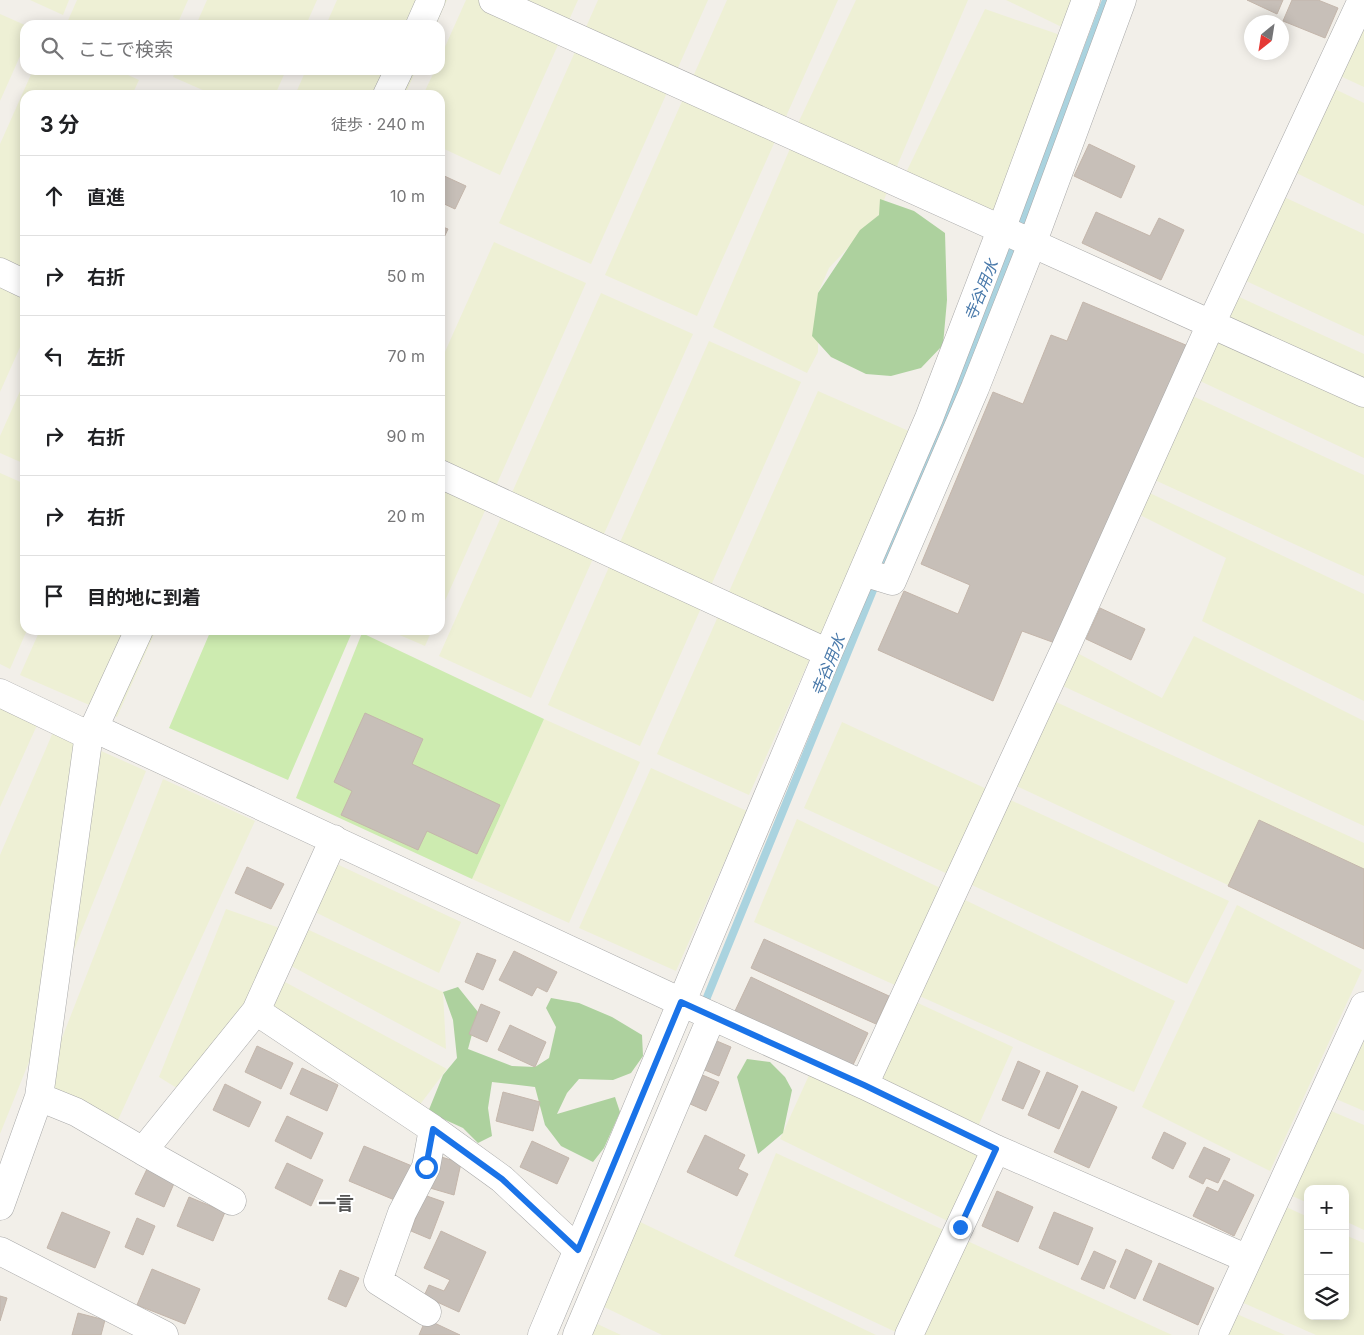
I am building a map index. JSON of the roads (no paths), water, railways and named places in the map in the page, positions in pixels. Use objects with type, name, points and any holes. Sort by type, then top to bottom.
[{"type":"street","points":[[422,20],[431,0]]},
{"type":"street","points":[[492,0],[1364,393]]},
{"type":"street","points":[[542,1335],[828,653],[929,418],[1086,0]]},
{"type":"street","points":[[863,572],[892,581],[975,388],[1032,244],[1122,0]]},
{"type":"street","points":[[864,1085],[1066,646],[1211,324],[1362,0]]},
{"type":"street","points":[[389,90],[397,75]]},
{"type":"street","points":[[0,272],[20,282]]},
{"type":"street","points":[[445,476],[828,653]]},
{"type":"street","points":[[0,1206],[39,1097],[88,740],[138,635]]},
{"type":"street","points":[[0,693],[334,840],[864,1085],[996,1149],[1248,1259]]},
{"type":"street","points":[[143,1151],[256,1011],[334,840]]},
{"type":"street","points":[[1213,1335],[1364,1006]]},
{"type":"street","points":[[256,1011],[433,1129],[502,1179],[578,1250]]},
{"type":"street","points":[[577,1335],[712,1016]]},
{"type":"street","points":[[39,1097],[76,1112],[232,1201]]},
{"type":"street","points":[[427,1312],[378,1281],[402,1213],[426,1167],[433,1129]]},
{"type":"street","points":[[909,1335],[996,1149]]},
{"type":"street","points":[[0,1251],[164,1335]]},
{"type":"waterway","name":"寺谷用水","points":[[1019,231],[1106,0]]},
{"type":"waterway","name":"寺谷用水","points":[[703,1007],[1015,242]]},
{"type":"district","name":"一言","points":[[336,1204]]}]
